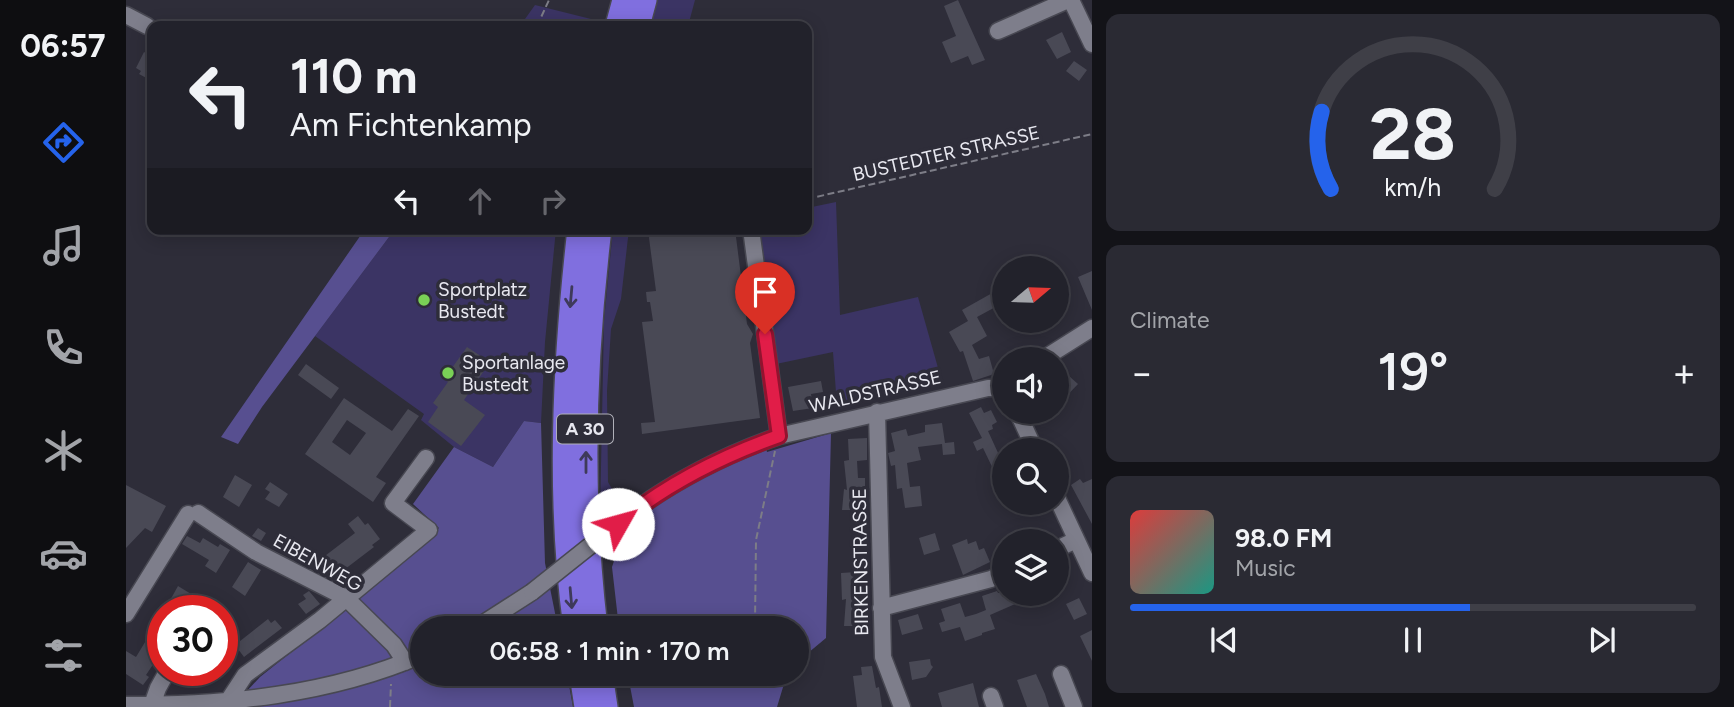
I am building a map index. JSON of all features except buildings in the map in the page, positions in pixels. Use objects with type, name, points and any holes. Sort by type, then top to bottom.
[{"type":"highway","points":[[618,21],[624,0]]},
{"type":"highway","points":[[639,21],[645,0]]},
{"type":"highway","name":"A 30","points":[[573,616],[566,507],[565,397],[578,235]]},
{"type":"highway","name":"A 30","points":[[595,616],[586,505],[585,399],[591,306],[599,235]]},
{"type":"highway","points":[[583,686],[586,707]]},
{"type":"highway","points":[[603,686],[606,707]]},
{"type":"street","points":[[998,31],[1069,0],[1092,44]]},
{"type":"street","points":[[126,15],[147,26]]},
{"type":"street","points":[[752,235],[779,436]]},
{"type":"street","points":[[1062,347],[1092,328]]},
{"type":"street","name":"WALDSTRASSE","points":[[495,616],[532,593],[635,510],[687,475],[779,436],[992,388]]},
{"type":"street","name":"BIRKENSTRASSE","points":[[877,412],[883,657],[902,707]]},
{"type":"street","points":[[228,701],[245,675],[320,620],[429,530],[393,503],[426,458]]},
{"type":"street","name":"EIBENWEG","points":[[126,614],[193,513],[257,552],[346,597],[394,645],[398,665]]},
{"type":"street","points":[[1065,515],[1092,573]]},
{"type":"street","points":[[1069,543],[1076,540]]},
{"type":"street","points":[[881,608],[992,578]]},
{"type":"street","points":[[126,705],[228,701],[309,690],[349,681],[410,660]]},
{"type":"street","points":[[1061,674],[1074,707]]},
{"type":"street","points":[[152,705],[159,686]]},
{"type":"path","points":[[541,0],[547,4]]},
{"type":"path","points":[[539,21],[549,0]]},
{"type":"path","name":"BUSTEDTER STRASSE","points":[[812,198],[1092,134]]},
{"type":"path","points":[[755,616],[757,540],[779,436]]},
{"type":"path","points":[[390,707],[398,665]]},
{"type":"shaded area","points":[[658,0],[695,0],[689,21],[652,21]]},
{"type":"shaded area","points":[[535,5],[595,20],[595,21],[524,21]]},
{"type":"shaded area","points":[[836,202],[840,315],[918,297],[942,382],[837,406],[833,352],[776,364],[759,235],[812,235],[812,207]]},
{"type":"shaded area","points":[[361,235],[391,235],[262,407],[238,444],[221,437]]},
{"type":"shaded area","name":"Sportanlage Bustedt","points":[[391,235],[555,235],[545,342],[541,423],[524,421],[493,467],[454,447],[421,420],[424,414],[315,336]]},
{"type":"shaded area","points":[[612,235],[628,235],[621,299],[611,329],[607,391],[608,482],[623,508],[600,516],[604,321]]},
{"type":"shaded area","points":[[524,421],[541,423],[545,563],[556,616],[410,616],[410,686],[569,686],[573,707],[232,707],[260,677],[439,528],[413,504],[454,447],[493,467]]},
{"type":"shaded area","points":[[831,433],[826,638],[809,652],[809,616],[618,616],[612,567],[624,531],[654,504],[706,474],[766,448],[767,452]]},
{"type":"shaded area","points":[[630,686],[783,686],[777,707],[634,707]]},
{"type":"place","name":"Sportplatz Bustedt","points":[[424,300]]},
{"type":"place","name":"Sportanlage Bustedt","points":[[448,373]]},
{"type":"route","points":[[618,524],[687,475],[779,436],[765,334]]}]
